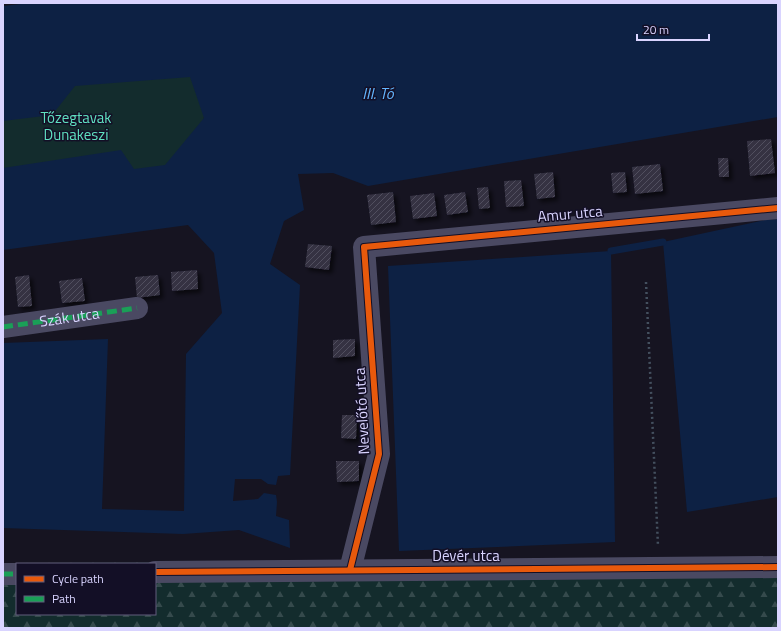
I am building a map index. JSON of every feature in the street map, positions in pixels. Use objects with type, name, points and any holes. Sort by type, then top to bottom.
[{"type":"street","name":"Amur utca","points":[[364,247],[778,208]]},
{"type":"street","name":"Nevelőtó utca","points":[[350,570],[379,454],[364,247]]},
{"type":"street","name":"Szák utca","points":[[3,327],[137,308]]},
{"type":"street","name":"Dévér utca","points":[[156,572],[778,567]]},
{"type":"street","points":[[3,574],[16,574]]},
{"type":"path","points":[[646,282],[660,568]]},
{"type":"green space","name":"Tőzegtavak Dunakeszi","points":[[213,51],[196,175],[3,197],[3,72]]},
{"type":"green space","points":[[380,562],[778,566],[778,628],[3,628],[3,563]]},
{"type":"water","name":"III. Tó","points":[[29,3],[778,3],[778,117],[368,186],[333,173],[298,174],[304,210],[284,221],[270,264],[300,285],[290,475],[278,476],[276,485],[268,484],[261,479],[235,479],[233,501],[258,499],[264,493],[276,495],[276,516],[289,520],[290,548],[239,530],[183,534],[3,528],[3,343],[108,339],[102,509],[184,511],[186,354],[222,313],[214,253],[188,225],[3,250],[3,168],[121,150],[134,169],[165,165],[204,118],[190,77],[75,86],[52,115],[3,121],[3,6]]},
{"type":"water","points":[[778,219],[778,497],[687,512],[663,242],[765,220]]},
{"type":"water","points":[[611,251],[615,542],[399,551],[388,266]]},
{"type":"building","points":[[771,139],[775,173],[750,176],[747,141]]},
{"type":"building","points":[[718,158],[728,158],[729,177],[719,177]]},
{"type":"building","points":[[660,164],[663,191],[635,194],[632,167]]},
{"type":"building","points":[[553,172],[555,197],[537,199],[534,174]]},
{"type":"building","points":[[625,172],[627,192],[613,193],[611,173]]},
{"type":"building","points":[[521,180],[524,206],[506,207],[504,181]]},
{"type":"building","points":[[488,187],[490,208],[479,209],[477,188]]},
{"type":"building","points":[[393,192],[396,222],[371,225],[367,195]]},
{"type":"building","points":[[465,192],[468,212],[447,215],[444,195]]},
{"type":"building","points":[[434,193],[437,216],[413,219],[410,196]]},
{"type":"building","points":[[308,244],[332,246],[329,270],[305,267]]},
{"type":"building","points":[[197,270],[198,289],[172,291],[171,272]]},
{"type":"building","points":[[29,275],[32,306],[18,307],[15,277]]},
{"type":"building","points":[[158,275],[160,295],[137,298],[135,277]]},
{"type":"building","points":[[82,278],[85,301],[62,303],[59,281]]},
{"type":"building","points":[[355,339],[355,356],[333,358],[333,340]]},
{"type":"building","points":[[342,415],[357,415],[356,439],[341,438]]},
{"type":"building","points":[[336,461],[359,461],[359,481],[337,482]]},
{"type":"waterway","points":[[611,251],[663,242]]},
{"type":"marked path","points":[[3,327],[137,308]]},
{"type":"marked path","points":[[3,574],[16,574]]},
{"type":"cycle path","points":[[350,570],[379,454],[364,247],[778,208]]},
{"type":"cycle path","points":[[156,572],[778,567]]}]
